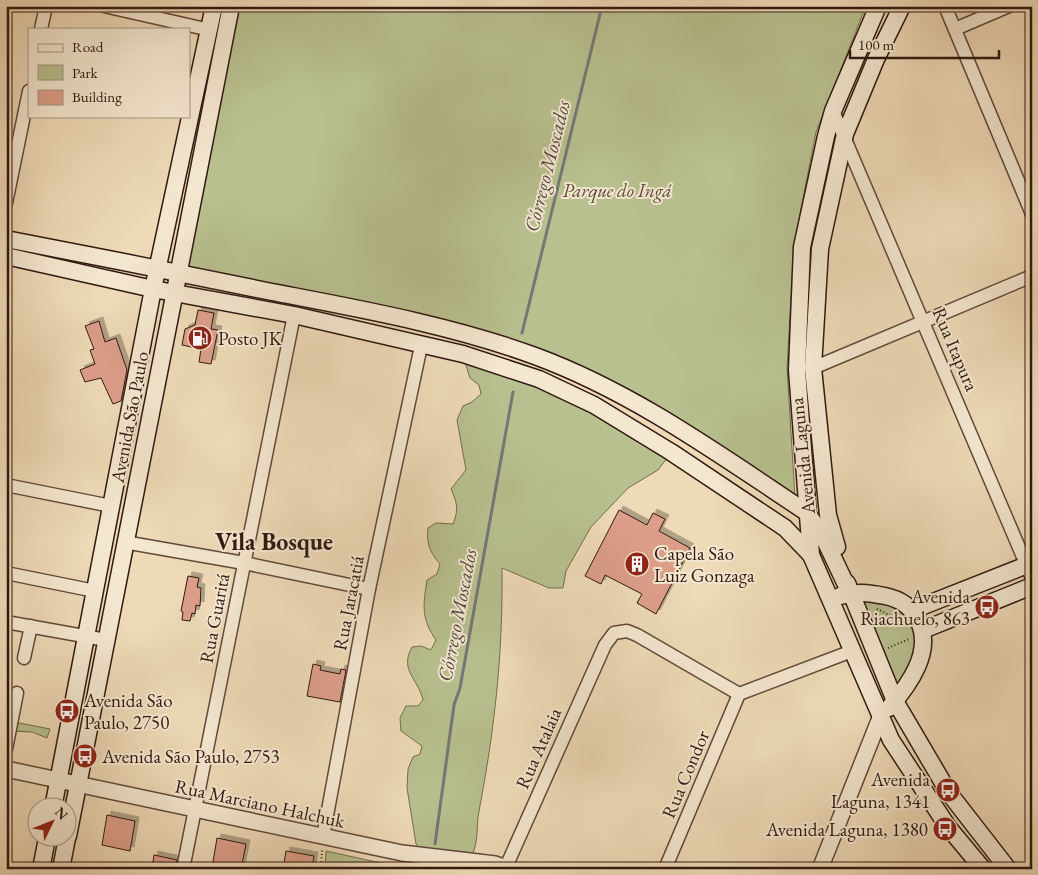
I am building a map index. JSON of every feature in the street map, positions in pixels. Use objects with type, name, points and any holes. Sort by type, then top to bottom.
[{"type":"main road","name":"Avenida São Paulo","points":[[55,798],[152,290],[214,6]]},
{"type":"main road","name":"Avenida São Paulo","points":[[75,798],[231,6]]},
{"type":"main road","name":"Avenida Laguna","points":[[878,6],[833,111],[802,247],[797,370],[806,479],[806,512],[811,554],[891,740],[948,827],[983,869]]},
{"type":"main road","name":"Avenida Laguna","points":[[902,6],[876,59],[845,134],[820,249],[813,368],[828,515],[850,593],[895,701],[950,792],[1008,869]]},
{"type":"main road","points":[[6,239],[411,321],[486,340],[536,356],[597,382],[665,420],[806,512],[822,534],[850,593]]},
{"type":"main road","points":[[6,256],[152,290],[294,315],[484,360],[530,375],[594,406],[671,452],[777,523],[811,554]]},
{"type":"main road","points":[[913,610],[1030,569]]},
{"type":"main road","points":[[923,630],[1032,586]]},
{"type":"main road","points":[[831,600],[850,593],[866,592],[891,597],[913,610],[923,630],[924,641],[921,658],[895,701],[880,718]]},
{"type":"main road","points":[[41,869],[45,848]]},
{"type":"main road","name":"Avenida São Paulo","points":[[61,869],[65,848]]},
{"type":"street","points":[[41,28],[46,6]]},
{"type":"street","points":[[104,6],[210,30]]},
{"type":"street","points":[[945,6],[1032,214]]},
{"type":"street","points":[[955,30],[1009,6]]},
{"type":"street","points":[[6,203],[28,96]]},
{"type":"street","name":"Rua Itapura","points":[[833,111],[845,134],[1030,569]]},
{"type":"street","points":[[813,368],[1032,276]]},
{"type":"street","name":"Rua Guaritá","points":[[183,869],[294,315]]},
{"type":"street","name":"Rua Jaracatiá","points":[[323,837],[368,589],[421,346]]},
{"type":"street","points":[[6,485],[111,506]]},
{"type":"street","points":[[124,542],[244,562],[368,589]]},
{"type":"street","points":[[6,573],[95,591]]},
{"type":"street","points":[[7,626],[31,626],[106,640]]},
{"type":"street","points":[[24,658],[31,626]]},
{"type":"street","name":"Rua Atalaia","points":[[508,868],[605,645],[614,633],[627,631],[739,694]]},
{"type":"street","points":[[739,694],[852,651]]},
{"type":"street","points":[[6,749],[8,726],[17,693]]},
{"type":"street","name":"Rua Condor","points":[[666,869],[739,694]]},
{"type":"street","points":[[820,869],[880,718]]},
{"type":"street","name":"Rua Marciano Halchuk","points":[[6,769],[323,837],[420,856],[508,868]]},
{"type":"path","points":[[321,869],[323,837]]},
{"type":"green space","name":"Parque do Ingá","points":[[235,6],[866,6],[816,132],[794,245],[787,368],[795,497],[537,355],[181,270]]},
{"type":"green space","points":[[463,355],[538,380],[670,454],[658,470],[628,488],[591,527],[566,571],[563,588],[549,588],[502,568],[501,630],[494,720],[472,855],[421,849],[416,844],[407,788],[408,769],[413,757],[420,754],[422,746],[401,731],[400,718],[406,706],[418,706],[423,700],[421,692],[408,669],[409,655],[412,647],[421,646],[431,650],[436,640],[424,612],[427,580],[437,574],[440,564],[430,547],[428,528],[436,523],[453,524],[457,506],[451,489],[466,470],[457,420],[463,406],[472,402],[481,394],[479,385],[470,378]]},
{"type":"green space","points":[[850,593],[903,602],[924,641],[895,701]]},
{"type":"green space","points":[[14,722],[50,729],[47,738],[32,732],[12,731]]},
{"type":"green space","points":[[326,851],[408,869],[325,869]]},
{"type":"building","name":"Posto JK","points":[[198,310],[214,313],[211,329],[218,330],[211,364],[199,362],[201,349],[182,345],[185,329],[195,325]]},
{"type":"building","points":[[99,321],[105,342],[116,338],[127,370],[121,401],[113,404],[101,378],[85,382],[80,370],[95,364],[90,350],[94,349],[85,326]]},
{"type":"building","name":"Capela São Luiz Gonzaga","points":[[619,510],[647,525],[653,513],[665,519],[659,531],[690,548],[656,614],[637,603],[642,594],[605,575],[601,584],[585,576]]},
{"type":"building","points":[[188,576],[199,578],[197,587],[201,588],[200,606],[196,605],[195,614],[192,613],[190,621],[182,620],[183,612],[181,611]]},
{"type":"building","points":[[313,664],[321,666],[320,670],[340,674],[341,669],[346,670],[340,702],[307,696]]},
{"type":"building","points":[[107,815],[135,821],[130,851],[102,845]]},
{"type":"building","points":[[217,838],[246,844],[241,869],[212,868]]},
{"type":"building","points":[[286,851],[314,856],[312,869],[283,869]]},
{"type":"building","points":[[154,855],[177,860],[175,869],[152,869]]},
{"type":"waterway","name":"Córrego Moscados","points":[[522,333],[602,6]]},
{"type":"waterway","name":"Córrego Moscados","points":[[435,844],[454,705],[460,688],[513,392]]},
{"type":"place","name":"Posto JK","points":[[200,338]]},
{"type":"place","name":"Capela São Luiz Gonzaga","points":[[637,564]]},
{"type":"place","name":"Avenida Riachuelo, 863","points":[[987,607]]},
{"type":"place","name":"Avenida São Paulo, 2750","points":[[67,711]]},
{"type":"place","name":"Avenida São Paulo, 2753","points":[[85,756]]},
{"type":"place","name":"Avenida Laguna, 1341","points":[[948,790]]},
{"type":"place","name":"Avenida Laguna, 1380","points":[[945,829]]},
{"type":"district","name":"Vila Bosque","points":[[274,542]]}]
